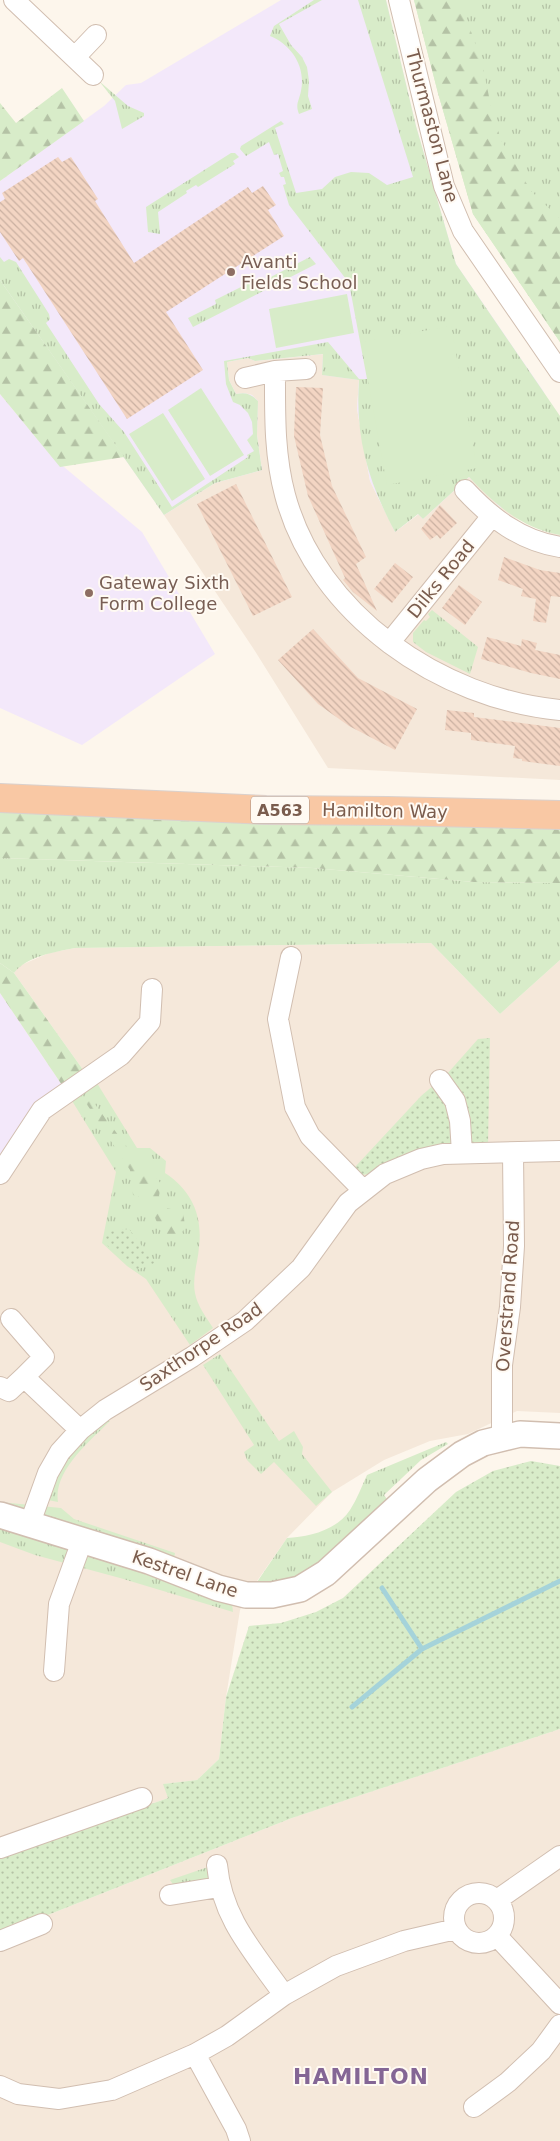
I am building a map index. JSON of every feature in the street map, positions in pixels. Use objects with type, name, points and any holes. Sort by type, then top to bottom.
[{"type":"highway","name":"Hamilton Way","points":[[0,798],[266,810],[388,810],[560,815]]},
{"type":"street","points":[[14,0],[93,75]]},
{"type":"street","name":"Thurmaston Lane","points":[[399,0],[444,186],[463,231],[560,372]]},
{"type":"street","points":[[75,58],[96,35]]},
{"type":"street","points":[[245,378],[275,371],[306,369]]},
{"type":"street","points":[[275,371],[275,427],[278,460],[286,497],[293,519],[313,560],[332,588],[351,610],[390,642],[426,666],[461,684],[516,702],[560,710]]},
{"type":"street","points":[[465,490],[492,516],[513,531],[530,539],[560,547]]},
{"type":"street","name":"Dilks Road","points":[[390,642],[492,516]]},
{"type":"street","points":[[291,957],[278,1019],[295,1107],[310,1136],[363,1190]]},
{"type":"street","points":[[0,1174],[42,1110],[121,1055],[150,1022],[152,989]]},
{"type":"street","points":[[440,1080],[455,1101],[460,1121],[462,1153]]},
{"type":"street","name":"Saxthorpe Road","points":[[30,1523],[48,1473],[60,1452],[80,1430],[105,1410],[192,1357],[245,1321],[295,1274],[348,1203],[385,1174],[421,1159],[443,1154],[560,1151]]},
{"type":"street","name":"Overstrand Road","points":[[502,1439],[502,1365],[510,1307],[514,1246],[513,1153]]},
{"type":"street","points":[[0,1387],[9,1391],[44,1357],[11,1318]]},
{"type":"street","points":[[24,1377],[80,1430]]},
{"type":"street","name":"Kestrel Lane","points":[[0,1515],[149,1561],[218,1588],[246,1595],[272,1596],[300,1589],[326,1573],[427,1480],[462,1454],[483,1443],[520,1434],[560,1436]]},
{"type":"street","points":[[54,1671],[59,1604],[82,1541]]},
{"type":"street","points":[[0,1848],[142,1798]]},
{"type":"street","points":[[498,1900],[560,1856]]},
{"type":"street","points":[[218,1865],[219,1887],[235,1926],[284,1995]]},
{"type":"street","points":[[170,1895],[219,1887]]},
{"type":"street","points":[[480,1892],[493,1896],[498,1900],[505,1917],[501,1931],[497,1936],[490,1941],[474,1943],[465,1940],[456,1930],[454,1917],[456,1908],[465,1897],[480,1892]]},
{"type":"street","points":[[0,1941],[42,1924]]},
{"type":"street","points":[[0,2086],[18,2094],[59,2099],[112,2090],[195,2054],[227,2036],[284,1995],[336,1966],[404,1941],[456,1930]]},
{"type":"street","points":[[497,1936],[560,2004]]},
{"type":"street","points":[[474,2107],[508,2082],[541,2051],[560,2025]]},
{"type":"street","points":[[195,2054],[236,2129],[240,2141]]},
{"type":"shaded area","name":"Avanti Fields School","points":[[281,0],[386,0],[416,126],[456,264],[544,392],[501,508],[469,477],[423,519],[418,514],[395,532],[370,481],[357,409],[359,380],[322,375],[323,354],[255,361],[248,358],[227,362],[229,380],[236,394],[252,395],[258,401],[257,435],[262,470],[215,483],[164,515],[0,280],[0,181],[104,106],[126,85],[141,83]]},
{"type":"shaded area","points":[[324,354],[359,379],[357,409],[370,481],[395,532],[419,514],[423,519],[469,477],[486,494],[521,522],[537,530],[560,535],[560,780],[328,768],[253,648],[164,515],[215,483],[262,470],[257,435],[257,402],[252,395],[236,394],[229,380],[227,362],[248,358],[255,361]]},
{"type":"shaded area","name":"Gateway Sixth Form College","points":[[0,394],[52,457],[142,532],[215,654],[82,745],[0,708]]},
{"type":"shaded area","points":[[431,943],[500,1014],[560,960],[560,1413],[517,1411],[468,1434],[430,1441],[384,1460],[332,1492],[287,1538],[257,1581],[240,1610],[226,1697],[219,1759],[197,1780],[164,1784],[168,1798],[0,1858],[0,1164],[86,1074],[14,973],[19,966],[49,953],[75,948]]},
{"type":"shaded area","points":[[0,993],[66,1091],[0,1169]]},
{"type":"shaded area","points":[[560,1729],[560,2141],[0,2141],[0,1934],[292,1818]]},
{"type":"green space","points":[[314,0],[322,0],[279,24],[307,67],[309,81],[308,96],[312,109],[299,114],[297,105],[302,82],[299,65],[296,58],[285,45],[270,36],[274,26]]},
{"type":"green space","points":[[358,0],[386,0],[416,126],[456,264],[560,416],[560,535],[533,527],[510,514],[469,477],[423,519],[418,514],[395,532],[377,495],[365,459],[359,421],[359,380],[322,375],[323,354],[255,361],[248,358],[227,362],[229,380],[236,394],[248,394],[258,401],[257,435],[262,470],[215,483],[164,515],[0,280],[0,257],[4,262],[9,259],[16,262],[49,314],[50,319],[46,323],[99,404],[124,432],[172,507],[248,457],[247,455],[254,451],[247,440],[253,434],[252,422],[248,413],[240,405],[233,402],[226,384],[224,361],[328,342],[359,379],[367,379],[349,283],[289,205],[283,185],[286,184],[284,177],[281,177],[279,173],[283,171],[278,154],[274,155],[269,142],[246,156],[240,149],[241,146],[281,121],[284,124],[275,128],[296,193],[322,189],[335,177],[351,172],[369,173],[387,185],[413,177]]},
{"type":"green space","points":[[414,0],[560,0],[560,342],[473,214],[438,93]]},
{"type":"green space","points":[[414,0],[460,0],[482,63],[492,111],[501,140],[531,191],[560,219],[560,342],[473,214],[438,93]]},
{"type":"green space","points":[[99,81],[128,106],[144,113],[144,116],[122,129],[115,101]]},
{"type":"green space","points":[[62,88],[84,121],[0,181],[0,103],[16,123]]},
{"type":"green space","points":[[231,153],[235,153],[239,157],[233,161],[235,164],[198,187],[196,185],[186,191],[187,193],[158,212],[160,234],[148,232],[146,207]]},
{"type":"green space","points":[[310,257],[316,264],[193,327],[188,318],[216,304],[215,300],[253,281],[255,285]]},
{"type":"green space","points":[[0,280],[124,457],[60,467],[0,394]]},
{"type":"green space","points":[[347,294],[354,333],[276,348],[269,309]]},
{"type":"green space","points":[[451,326],[477,468],[387,485],[361,342]]},
{"type":"green space","points":[[201,388],[244,455],[210,476],[168,410]]},
{"type":"green space","points":[[163,413],[205,479],[172,501],[129,434]]},
{"type":"green space","points":[[432,610],[478,647],[470,674],[426,652],[413,642],[413,633],[424,620],[426,621],[430,617],[428,614]]},
{"type":"green space","points":[[0,798],[560,814],[560,883],[474,882],[313,868],[0,858]]},
{"type":"green space","points":[[0,858],[313,868],[474,882],[560,883],[560,960],[500,1014],[431,943],[75,948],[50,953],[26,962],[14,973],[0,963]]},
{"type":"green space","points":[[0,963],[14,973],[86,1074],[66,1091],[0,993]]},
{"type":"green space","points":[[490,1038],[488,1146],[363,1175],[355,1167],[421,1096],[447,1074],[478,1039]]},
{"type":"green space","points":[[92,1075],[137,1148],[150,1148],[166,1161],[165,1173],[182,1187],[197,1214],[200,1235],[194,1287],[200,1306],[213,1328],[190,1345],[146,1279],[127,1266],[102,1243],[116,1172],[69,1096]]},
{"type":"green space","points":[[91,1099],[140,1164],[150,1169],[161,1184],[159,1196],[165,1208],[183,1211],[185,1226],[179,1239],[165,1241],[147,1199],[133,1195],[130,1170],[86,1103]]},
{"type":"green space","points":[[129,1229],[155,1263],[136,1270],[106,1244],[106,1232]]},
{"type":"green space","points":[[220,1354],[279,1441],[294,1431],[303,1447],[302,1454],[332,1492],[316,1506],[274,1462],[261,1474],[247,1460],[244,1452],[254,1445],[203,1365]]},
{"type":"green space","points":[[103,1420],[110,1421],[83,1447],[67,1468],[58,1490],[58,1502],[48,1500],[55,1475],[65,1458]]},
{"type":"green space","points":[[446,1442],[448,1444],[421,1460],[384,1495],[389,1502],[303,1577],[273,1587],[257,1582],[287,1538],[313,1534],[338,1523],[350,1510],[367,1475]]},
{"type":"green space","points":[[531,1461],[560,1466],[560,1729],[292,1818],[0,1934],[0,1858],[168,1798],[163,1784],[197,1780],[219,1759],[226,1697],[249,1626],[281,1623],[316,1612],[343,1598],[456,1492],[493,1471]]},
{"type":"green space","points":[[0,1502],[61,1508],[74,1519],[175,1553],[170,1583],[194,1593],[232,1603],[233,1612],[35,1555],[0,1542]]},
{"type":"green space","points":[[211,1866],[211,1882],[177,1890],[170,1880]]},
{"type":"building","points":[[58,157],[62,162],[71,157],[98,199],[95,201],[134,263],[248,187],[252,193],[263,186],[276,205],[268,210],[284,236],[166,312],[203,370],[127,419],[23,258],[19,261],[0,232],[0,202],[5,199],[2,193]]},
{"type":"building","points":[[296,387],[323,388],[320,435],[332,486],[366,557],[356,564],[377,611],[353,592],[343,580],[345,578],[308,496],[294,436]]},
{"type":"building","points":[[236,484],[292,597],[253,616],[197,504]]},
{"type":"building","points":[[440,505],[457,523],[440,539],[437,535],[430,540],[421,529]]},
{"type":"building","points":[[504,557],[540,570],[560,573],[560,597],[551,596],[546,623],[533,621],[536,599],[521,596],[523,589],[498,580]]},
{"type":"building","points":[[395,563],[413,577],[392,603],[374,589]]},
{"type":"building","points":[[459,585],[482,602],[465,625],[442,608]]},
{"type":"building","points":[[313,629],[358,678],[417,709],[395,750],[349,726],[318,704],[278,660]]},
{"type":"building","points":[[487,637],[521,646],[522,639],[537,643],[535,650],[560,655],[560,679],[481,659]]},
{"type":"building","points":[[447,710],[474,713],[474,717],[560,728],[560,766],[522,761],[522,759],[513,758],[515,746],[471,740],[471,733],[445,730]]},
{"type":"waterway","points":[[352,1707],[422,1649],[560,1581]]},
{"type":"waterway","points":[[382,1588],[422,1649]]},
{"type":"place","name":"Avanti Fields School","points":[[231,272]]},
{"type":"place","name":"Gateway Sixth Form College","points":[[89,593]]},
{"type":"district","name":"HAMILTON","points":[[361,2076]]}]
